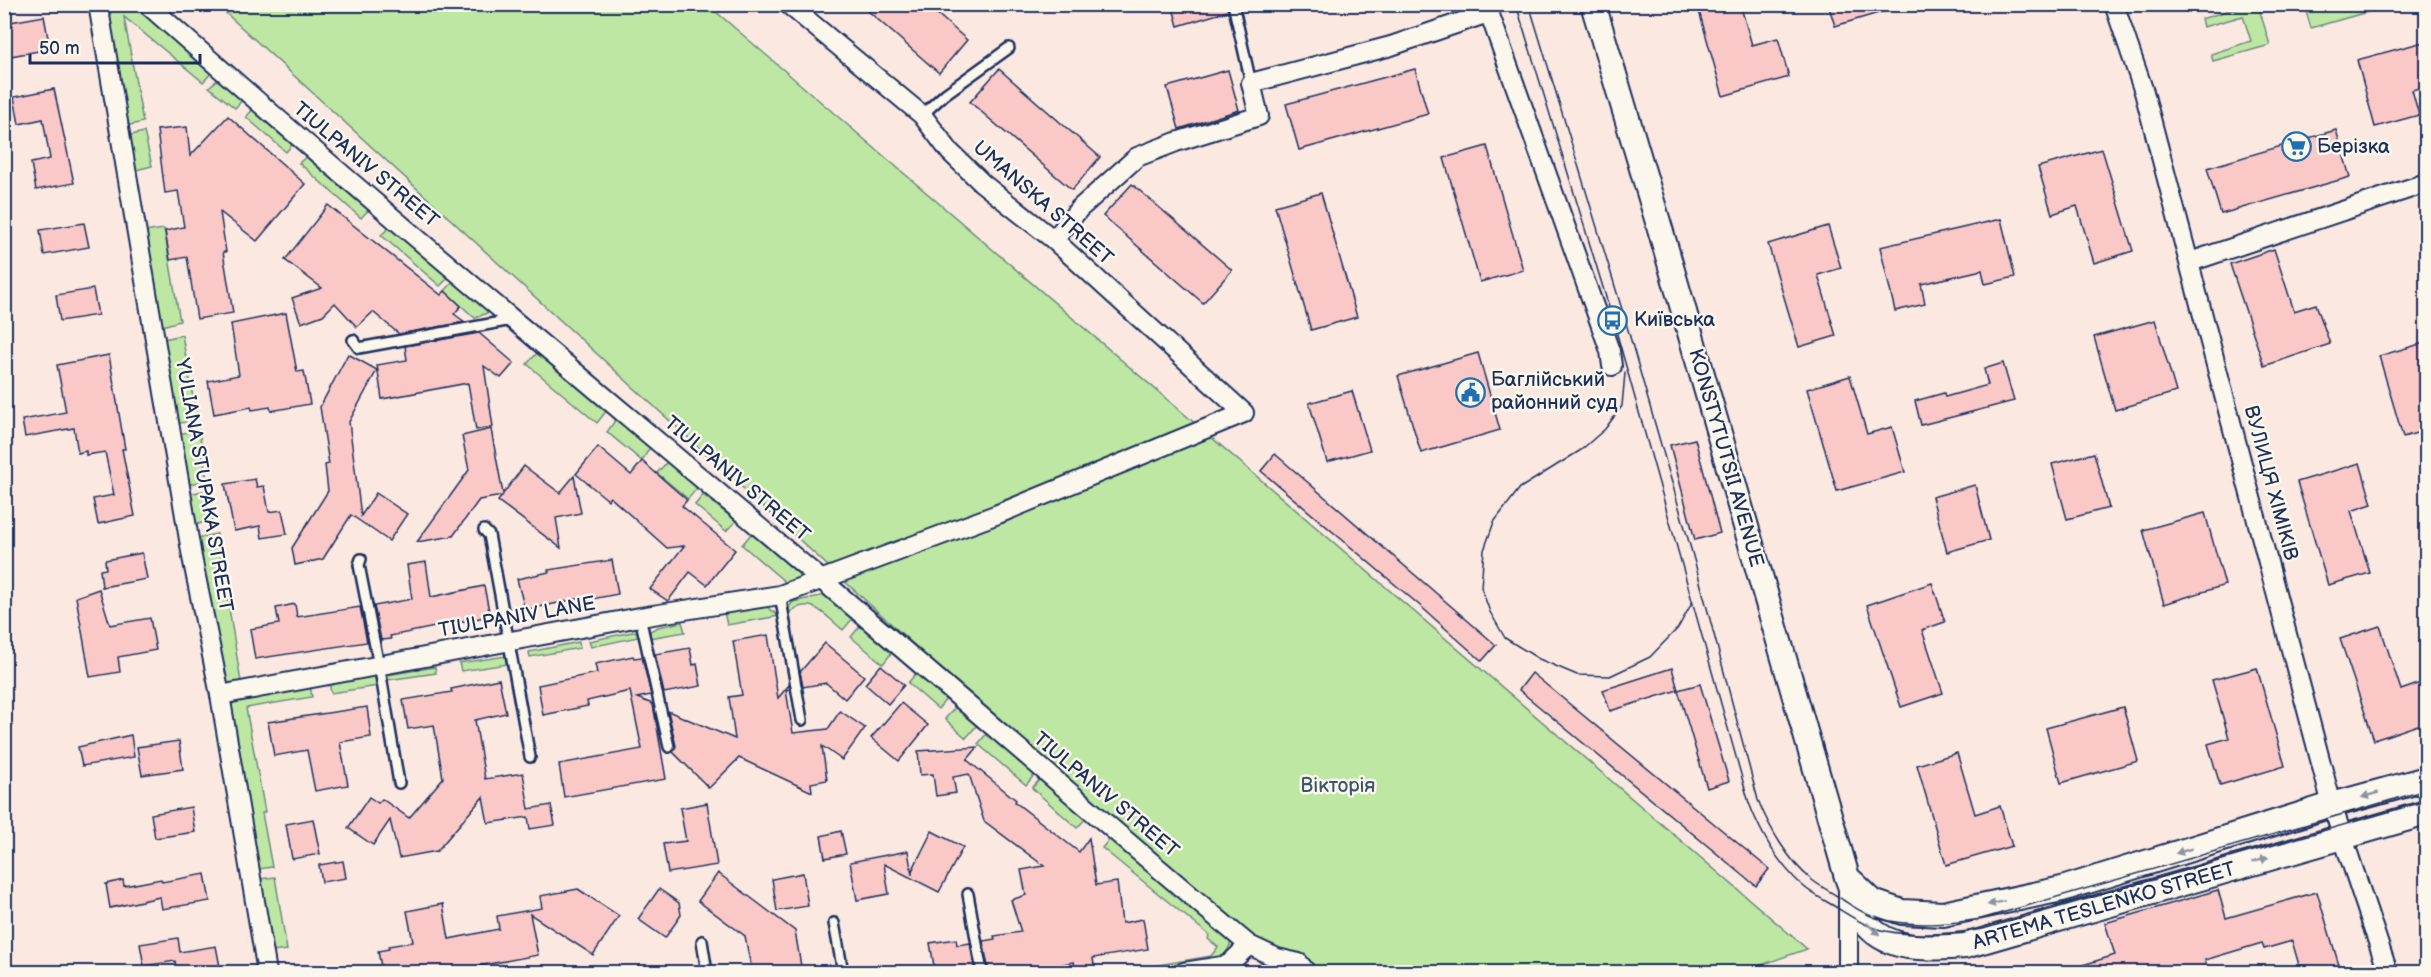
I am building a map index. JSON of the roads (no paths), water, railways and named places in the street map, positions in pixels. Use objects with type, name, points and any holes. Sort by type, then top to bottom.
[{"type":"street","name":"YULIANA STUPAKA STREET","points":[[98,4],[192,557],[220,695],[267,972]]},
{"type":"street","name":"TIULPANIV STREET","points":[[147,4],[246,93],[1249,945],[1277,958],[1299,963],[1306,972]]},
{"type":"street","name":"UMANSKA STREET","points":[[788,4],[922,115],[950,152],[982,183],[1054,240],[1244,413]]},
{"type":"street","name":"KONSTYTUTSII AVENUE","points":[[1593,4],[1662,232],[1847,877]]},
{"type":"street","name":"ВУЛИЦЯ ХІМІКІВ","points":[[2114,4],[2144,92],[2332,805],[2388,972]]},
{"type":"street","points":[[1054,240],[1078,209],[1137,157],[1259,116],[1251,83],[1391,46],[1487,9],[1610,351],[1612,366]]},
{"type":"street","points":[[2190,262],[2427,183]]},
{"type":"street","name":"TIULPANIV LANE","points":[[220,695],[377,664],[640,617],[780,595],[998,514],[1244,413]]},
{"type":"street","name":"ARTEMA TESLENKO STREET","points":[[1847,877],[1873,902],[1902,912],[1943,914],[2062,889],[2332,805],[2427,779]]},
{"type":"street","name":"ARTEMA TESLENKO STREET","points":[[1847,877],[1866,924],[1889,942],[1925,948],[1965,946],[2427,813]]},
{"type":"street","points":[[1847,877],[1848,972]]},
{"type":"street","points":[[1184,972],[1228,965],[1249,945]]},
{"type":"lane","points":[[1233,4],[1251,83]]},
{"type":"lane","points":[[922,115],[945,94],[1009,48]]},
{"type":"lane","points":[[353,340],[359,348],[512,320]]},
{"type":"lane","points":[[484,530],[489,535],[530,757]]},
{"type":"lane","points":[[361,559],[359,565],[399,783]]},
{"type":"lane","points":[[780,595],[802,720]]},
{"type":"lane","points":[[640,617],[669,747]]},
{"type":"lane","points":[[968,894],[982,972]]},
{"type":"lane","points":[[834,923],[843,972]]},
{"type":"lane","points":[[702,941],[707,972]]},
{"type":"tram line","points":[[1516,4],[1613,320],[1749,803],[1771,848],[1803,886],[1874,928],[1913,934],[1971,931],[2426,801]]},
{"type":"tram line","points":[[1529,4],[1624,316],[1695,563],[1758,800],[1780,843],[1812,880],[1870,916],[1892,922],[1930,924],[1981,919],[2426,790]]},
{"type":"tram line","points":[[1625,373],[1622,406],[1605,429],[1581,450],[1520,488],[1494,522],[1484,550],[1481,587],[1490,612],[1505,638],[1539,659],[1577,675],[1610,676],[1650,657],[1678,628],[1693,601]]},
{"type":"place","name":"Берізка","points":[[2296,147]]},
{"type":"place","name":"Київська","points":[[1613,320]]},
{"type":"place","name":"Баглійський районний суд","points":[[1470,392]]},
{"type":"park label","name":"Вікторія","points":[[1338,786]]}]
